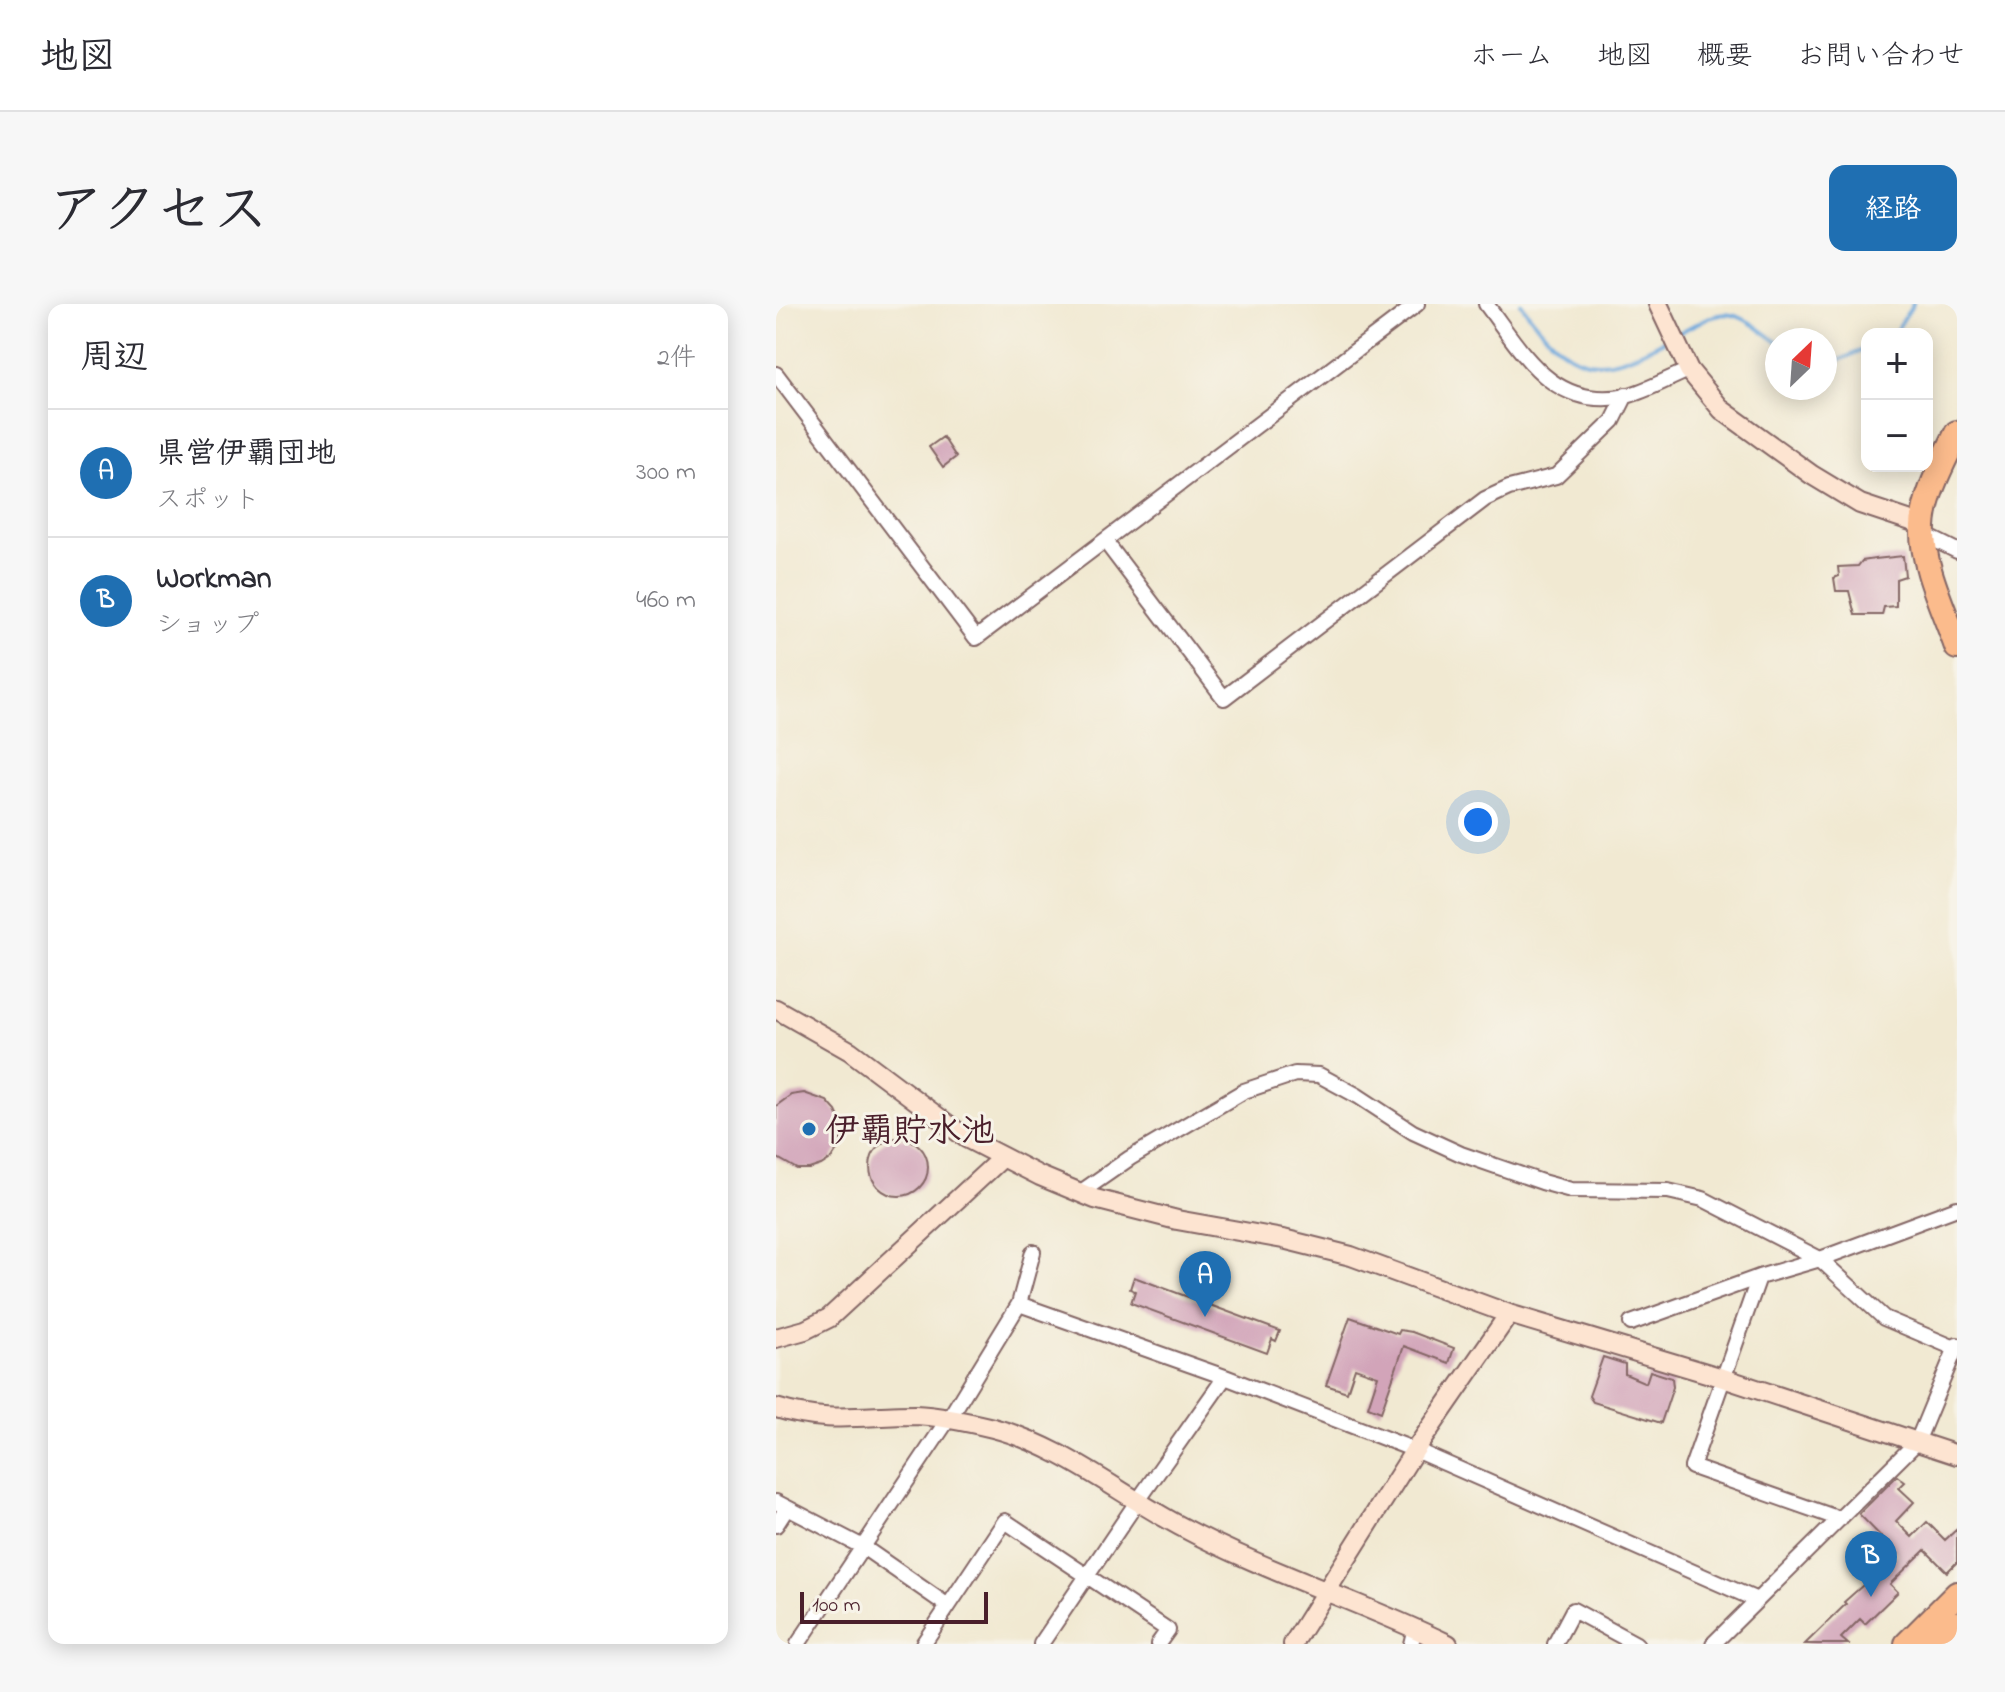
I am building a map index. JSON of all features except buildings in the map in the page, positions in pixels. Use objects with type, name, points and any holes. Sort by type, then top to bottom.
[{"type":"highway","points":[[1957,433],[1938,473],[1923,530],[1930,569],[1957,647]]},
{"type":"highway","points":[[1907,1644],[1957,1594]]},
{"type":"highway","points":[[1937,1644],[1957,1624]]},
{"type":"street","points":[[776,374],[976,638],[1417,304]]},
{"type":"street","points":[[1486,304],[1538,372],[1568,392],[1599,397],[1626,395],[1689,370]]},
{"type":"street","points":[[1658,304],[1689,370],[1722,410],[1812,475],[1860,504],[1923,530],[1957,551]]},
{"type":"street","points":[[1105,541],[1224,698],[1485,499],[1509,488],[1556,476],[1613,421],[1626,395]]},
{"type":"street","points":[[776,1009],[850,1051],[966,1138],[1081,1192],[1126,1208],[1340,1253],[1509,1314],[1723,1378],[1957,1455]]},
{"type":"street","points":[[1081,1192],[1130,1158],[1244,1091],[1295,1074],[1319,1075],[1413,1132],[1461,1154],[1571,1190],[1668,1191],[1703,1199],[1820,1259],[1884,1318],[1956,1348],[1917,1442],[1713,1644]]},
{"type":"street","points":[[776,1338],[805,1330],[829,1318],[1003,1157]]},
{"type":"street","points":[[1631,1323],[1759,1277],[1820,1259],[1957,1208]]},
{"type":"street","points":[[798,1644],[947,1420],[1019,1304],[1033,1252]]},
{"type":"street","points":[[1759,1277],[1692,1467],[1840,1519]]},
{"type":"street","points":[[1019,1304],[1225,1377],[1415,1450],[1757,1600]]},
{"type":"street","points":[[1293,1644],[1415,1450],[1509,1314]]},
{"type":"street","points":[[1041,1644],[1225,1377]]},
{"type":"street","points":[[776,1408],[800,1416],[841,1419],[917,1415],[992,1428],[1032,1441],[1074,1462],[1137,1502],[1225,1548],[1328,1591],[1413,1636],[1448,1644]]},
{"type":"street","points":[[776,1525],[782,1505],[863,1547],[948,1606]]},
{"type":"street","points":[[923,1644],[1005,1521],[1168,1630],[1158,1644]]},
{"type":"street","points":[[1555,1644],[1573,1610],[1636,1644]]},
{"type":"waterway","points":[[1521,304],[1555,343],[1586,362],[1621,359],[1669,338]]},
{"type":"waterway","points":[[1898,328],[1913,304]]},
{"type":"waterway","points":[[1677,334],[1707,319],[1728,314],[1749,322],[1765,333]]},
{"type":"waterway","points":[[1837,360],[1861,351]]},
{"type":"place","name":"伊覇貯水池","points":[[809,1129]]},
{"type":"place","name":"県営伊覇団地","points":[[1205,1317]]},
{"type":"place","name":"Workman","points":[[1871,1597]]}]
